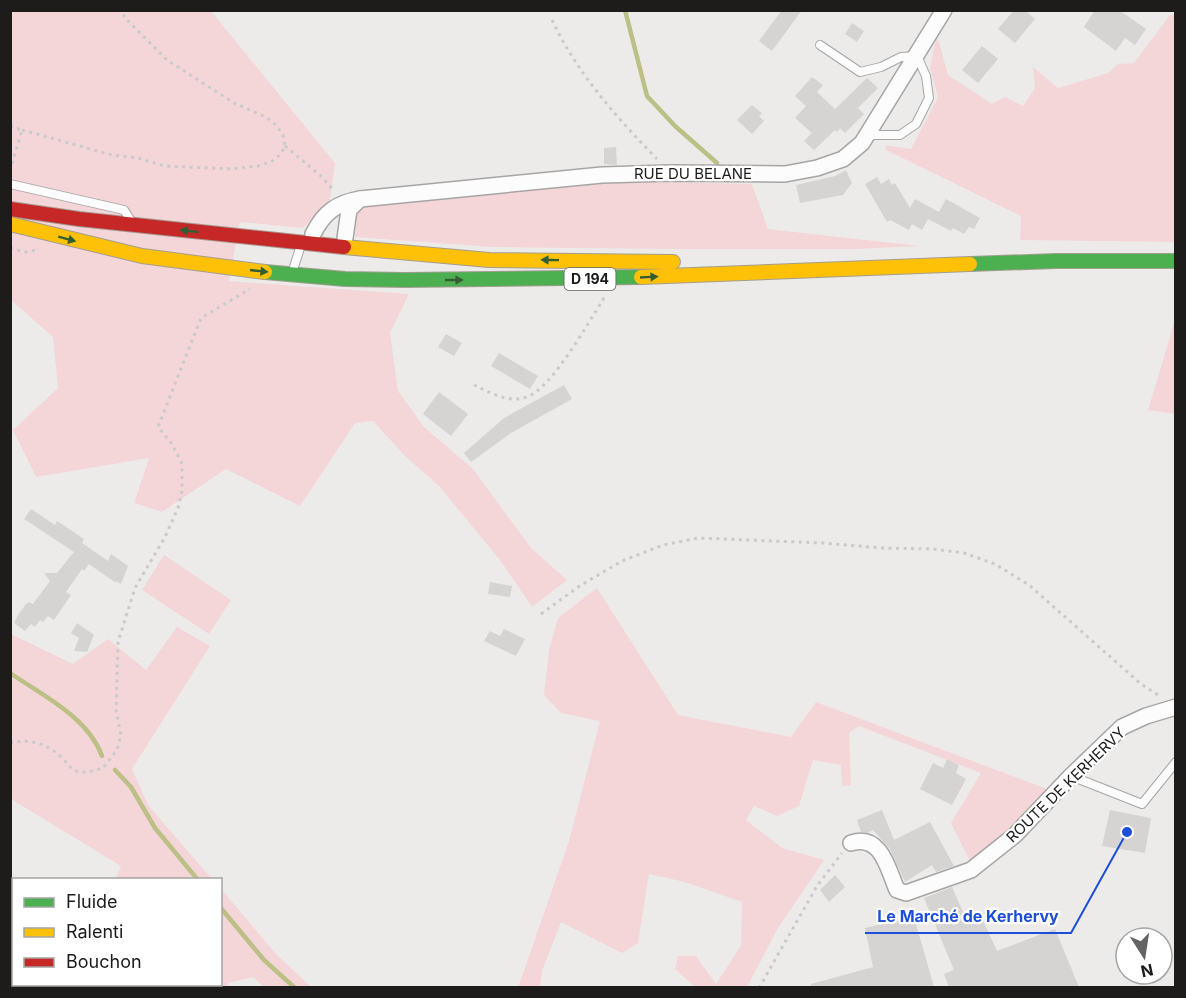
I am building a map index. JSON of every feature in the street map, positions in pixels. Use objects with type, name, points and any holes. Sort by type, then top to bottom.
[{"type":"main road","name":"D 194","points":[[10,209],[133,225],[307,238],[489,260],[719,262],[1117,253],[1176,256]]},
{"type":"main road","name":"D 194","points":[[10,224],[142,256],[291,275],[405,280],[606,279],[854,267],[1056,261],[1176,261]]},
{"type":"street","name":"RUE DU BELANE","points":[[343,202],[602,175],[786,174],[843,159],[862,143],[944,10]]},
{"type":"street","points":[[345,237],[349,210],[360,199]]},
{"type":"street","points":[[307,238],[322,220],[343,202]]},
{"type":"street","name":"ROUTE DE KERHERVY","points":[[851,843],[860,840],[870,842],[880,851],[897,890],[906,892],[971,870],[1015,836],[1071,776],[1122,727],[1175,706]]},
{"type":"lane","points":[[820,45],[860,72],[881,67],[901,57],[917,56],[926,76],[929,98],[916,124],[900,135],[867,135]]},
{"type":"lane","points":[[10,184],[124,210],[133,225]]},
{"type":"lane","points":[[291,275],[307,238]]},
{"type":"lane","points":[[1071,776],[1142,804],[1176,762]]},
{"type":"path","points":[[10,126],[112,155],[138,158],[164,166],[192,169],[232,169],[258,166],[272,161],[281,154],[285,146],[283,135],[276,125],[266,117],[234,103],[167,60],[125,18],[121,10]]},
{"type":"path","points":[[552,20],[565,47],[590,82],[627,128],[671,173]]},
{"type":"path","points":[[10,170],[22,130]]},
{"type":"path","points":[[285,146],[322,177],[343,202]]},
{"type":"path","points":[[474,385],[499,397],[526,398],[546,384],[603,300],[606,279]]},
{"type":"path","points":[[10,743],[37,742],[50,748],[71,768],[79,772],[103,768],[117,750],[121,735],[117,710],[118,642],[135,588],[165,537],[178,508],[182,491],[182,464],[172,444],[158,427],[201,318],[252,288]]},
{"type":"path","points":[[541,614],[581,585],[622,561],[663,545],[699,538],[933,549],[964,553],[995,564],[1029,585],[1141,684],[1175,706]]},
{"type":"path","points":[[759,987],[816,886],[851,843]]},
{"type":"shaded area","points":[[11,11],[211,11],[335,163],[330,200],[303,228],[240,222],[229,281],[409,294],[390,333],[398,391],[424,427],[473,469],[531,548],[567,580],[532,607],[500,560],[439,486],[405,456],[373,421],[355,423],[300,506],[226,469],[162,512],[134,503],[149,458],[36,477],[13,430],[58,388],[53,337],[11,300]]},
{"type":"shaded area","points":[[1170,15],[1176,15],[1175,242],[1020,240],[1021,216],[886,150],[885,145],[911,149],[938,97],[930,68],[936,39],[939,42],[948,75],[992,104],[1005,97],[1023,106],[1035,88],[1033,67],[1058,88],[1108,73],[1118,64],[1134,63]]},
{"type":"shaded area","points":[[600,181],[752,184],[768,229],[919,246],[858,249],[492,247],[355,237],[357,214],[364,207]]},
{"type":"shaded area","points":[[1175,320],[1175,414],[1148,410]]},
{"type":"shaded area","points":[[164,555],[231,600],[209,634],[142,590]]},
{"type":"shaded area","points":[[597,588],[678,715],[791,737],[816,702],[1047,789],[1004,833],[970,861],[951,823],[981,773],[859,726],[849,733],[851,785],[842,786],[841,765],[813,760],[799,806],[777,816],[754,806],[746,820],[782,848],[824,860],[778,928],[747,987],[695,987],[675,969],[678,956],[696,956],[716,984],[741,946],[742,902],[685,882],[649,874],[638,943],[622,953],[561,922],[542,971],[540,987],[518,988],[569,841],[600,721],[561,713],[544,695],[549,650],[558,618]]},
{"type":"shaded area","points":[[177,627],[210,646],[132,769],[148,805],[211,878],[116,878],[121,866],[11,799],[11,634],[73,664],[108,639],[146,670]]},
{"type":"shaded area","points":[[222,890],[276,954],[311,987],[264,987],[253,977],[228,983],[229,987],[71,987],[222,986]]},
{"type":"building","points":[[782,10],[802,10],[772,51],[759,41]]},
{"type":"building","points":[[1014,10],[1025,10],[1035,19],[1015,43],[998,29]]},
{"type":"building","points":[[1095,10],[1119,10],[1146,29],[1135,45],[1125,38],[1116,51],[1084,27]]},
{"type":"building","points":[[852,23],[864,31],[857,42],[845,34]]},
{"type":"building","points":[[982,46],[998,59],[978,83],[962,70]]},
{"type":"building","points":[[812,77],[823,85],[817,92],[835,109],[867,78],[878,88],[858,108],[864,114],[845,133],[840,128],[837,132],[835,130],[814,150],[804,141],[812,133],[795,118],[806,106],[795,96]]},
{"type":"building","points":[[752,105],[762,113],[759,116],[764,121],[752,134],[737,120]]},
{"type":"building","points":[[616,147],[617,165],[604,164],[604,148]]},
{"type":"building","points":[[846,170],[852,183],[843,195],[800,203],[796,185],[835,176]]},
{"type":"building","points":[[877,177],[881,184],[889,179],[892,185],[895,183],[910,208],[915,199],[939,212],[946,199],[980,218],[974,229],[969,227],[964,234],[953,228],[951,231],[928,219],[922,230],[912,224],[909,230],[890,220],[887,222],[865,184]]},
{"type":"building","points":[[446,334],[462,343],[454,356],[438,347]]},
{"type":"building","points":[[499,353],[538,376],[530,389],[491,366]]},
{"type":"building","points":[[564,385],[572,399],[511,433],[471,462],[464,453],[504,418]]},
{"type":"building","points":[[439,392],[468,414],[451,436],[423,414]]},
{"type":"building","points":[[31,509],[55,525],[57,521],[84,539],[82,543],[108,561],[111,554],[128,566],[121,584],[116,581],[116,583],[89,564],[84,571],[82,569],[66,592],[71,595],[54,620],[48,616],[43,622],[40,620],[35,627],[31,624],[25,631],[14,623],[26,604],[29,602],[33,604],[50,581],[44,573],[57,573],[74,552],[24,519]]},
{"type":"building","points":[[490,582],[512,586],[510,597],[488,594]]},
{"type":"building","points":[[77,623],[94,635],[87,652],[74,651],[79,638],[71,633]]},
{"type":"building","points":[[504,629],[525,639],[516,656],[484,641],[490,631],[500,636]]},
{"type":"building","points":[[947,759],[959,765],[956,773],[966,779],[952,805],[920,789],[933,763],[943,768]]},
{"type":"building","points":[[882,810],[894,840],[930,822],[954,866],[936,872],[932,865],[905,882],[890,849],[873,830],[867,833],[861,832],[857,820]]},
{"type":"building","points":[[1110,810],[1151,818],[1145,853],[1102,846]]},
{"type":"building","points":[[835,875],[845,887],[829,902],[820,890]]},
{"type":"building","points":[[952,887],[967,921],[981,916],[997,951],[1055,929],[1079,987],[949,987],[944,974],[954,970],[924,898]]},
{"type":"building","points":[[914,917],[934,987],[811,987],[811,984],[873,967],[865,928]]},
{"type":"waterway","points":[[625,10],[647,96],[675,126],[717,163]]},
{"type":"waterway","points":[[10,673],[75,718],[95,742],[102,756]]},
{"type":"waterway","points":[[115,770],[131,787],[155,828],[196,878]]},
{"type":"waterway","points":[[222,909],[264,960],[295,988]]},
{"type":"traffic: fast","points":[[970,264],[1176,261]]},
{"type":"traffic: fast","points":[[265,272],[345,279],[405,280],[641,277]]},
{"type":"traffic: slow","points":[[10,224],[142,256],[265,272]]},
{"type":"traffic: slow","points":[[344,247],[489,260],[673,262]]},
{"type":"traffic: slow","points":[[641,277],[970,264]]},
{"type":"traffic: jam","points":[[10,209],[79,219],[344,247]]},
{"type":"place","name":"Le Marché de Kerhervy","points":[[1127,832]]}]
